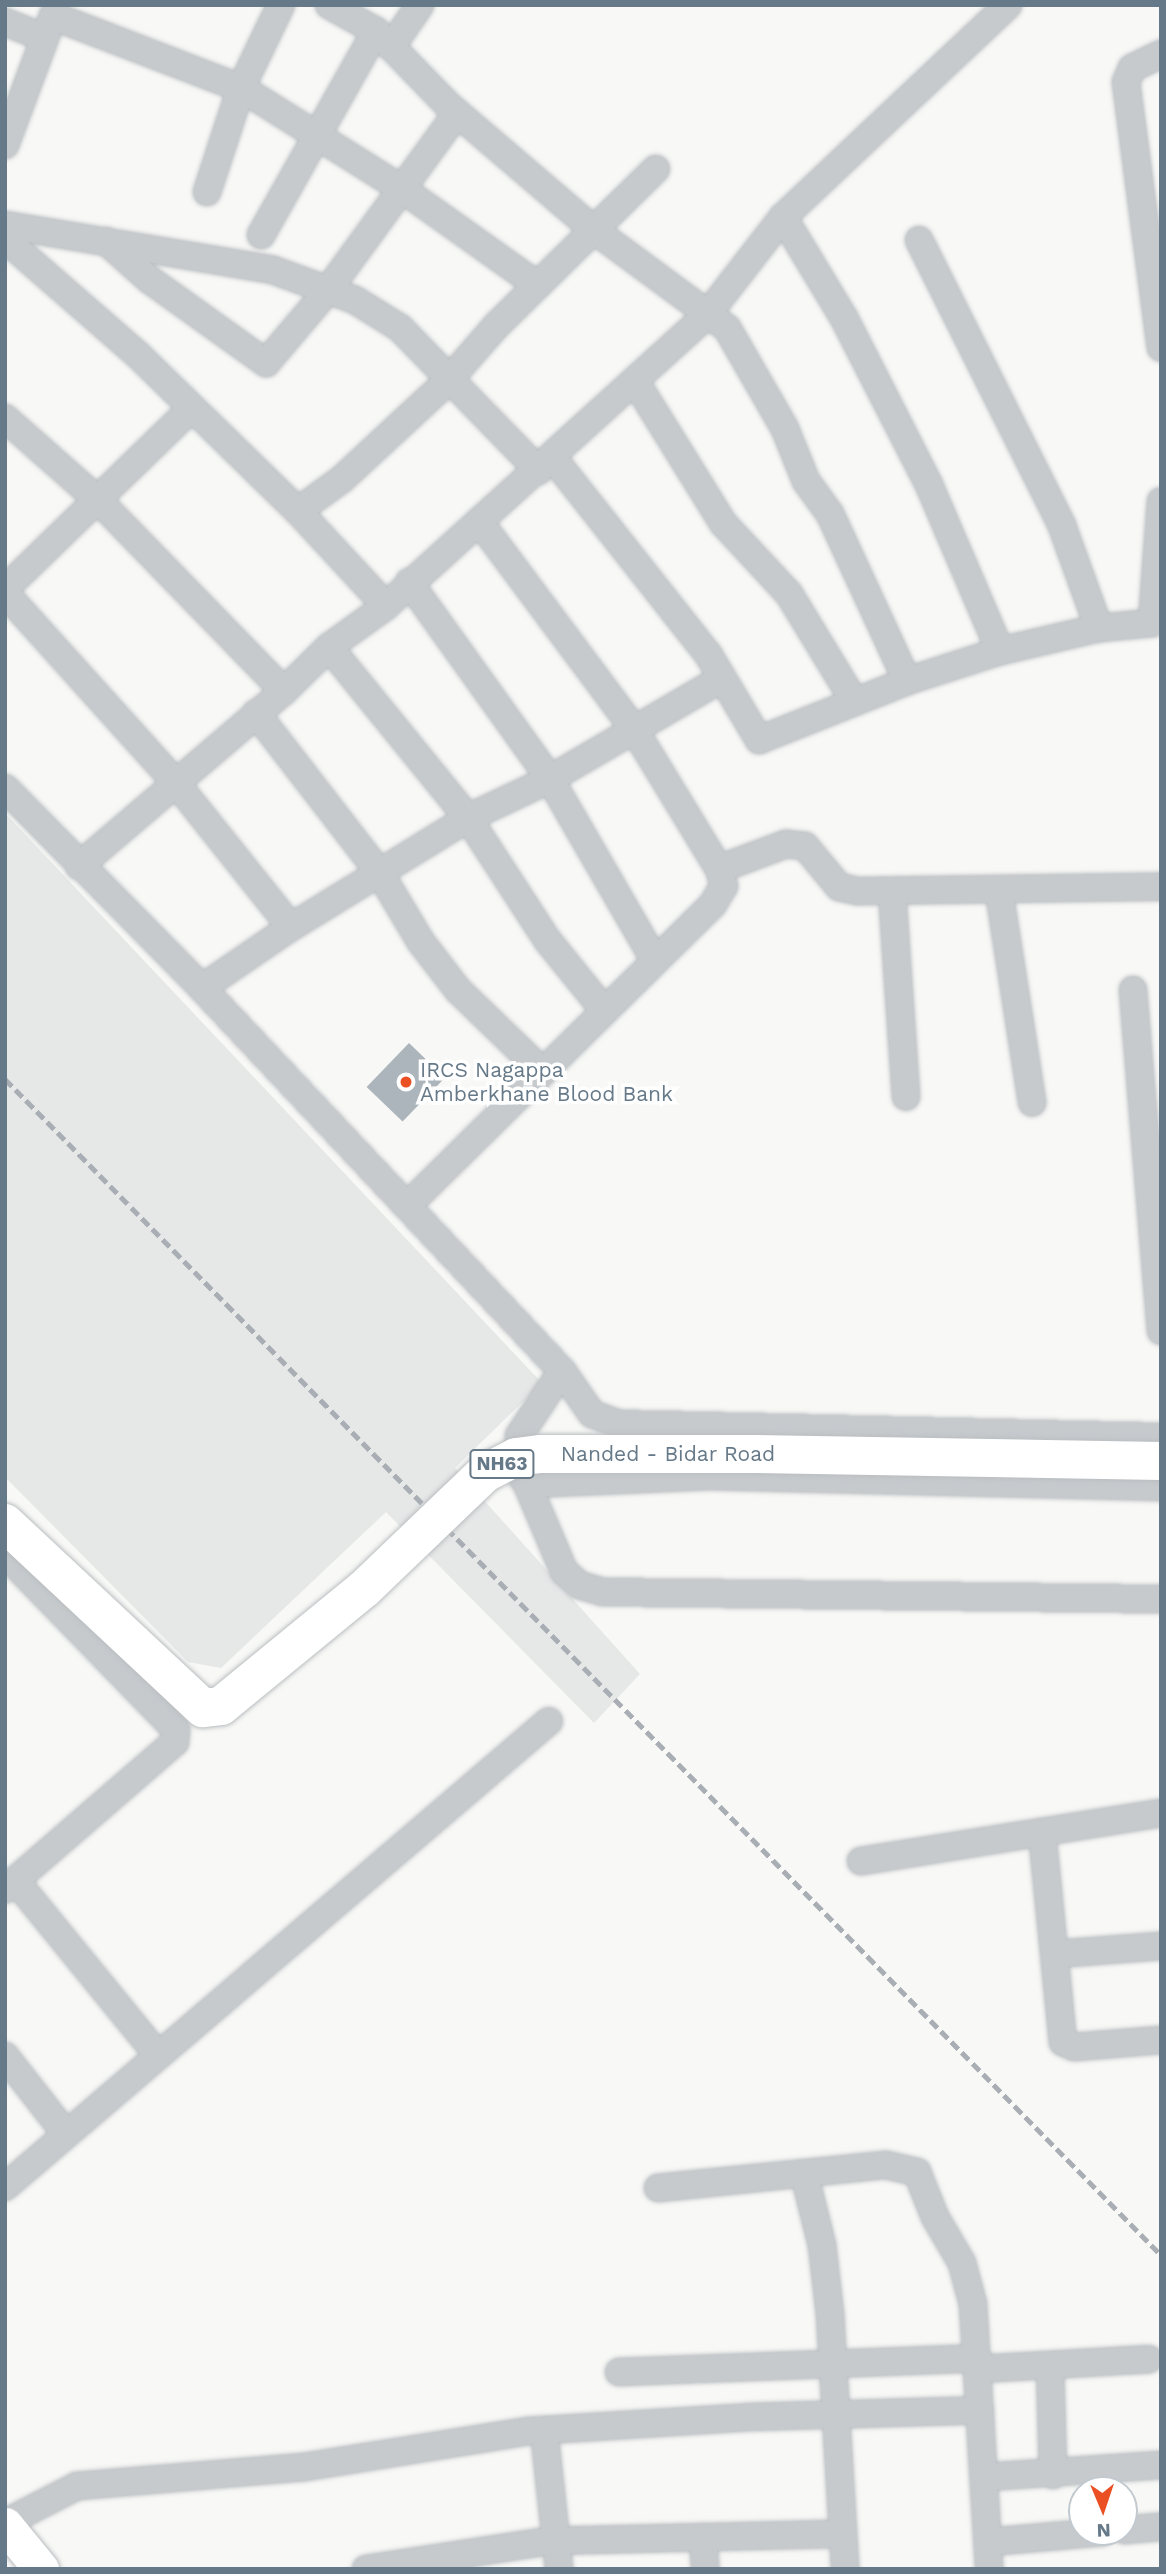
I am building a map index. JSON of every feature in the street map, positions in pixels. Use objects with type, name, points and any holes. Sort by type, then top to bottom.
[{"type":"highway","name":"Nanded - Bidar Road","points":[[5,1523],[203,1708],[220,1706],[231,1698],[364,1590],[485,1473],[516,1457],[729,1454],[1161,1461]]},
{"type":"main road","points":[[5,2524],[41,2569]]},
{"type":"street","points":[[207,192],[241,88],[281,5]]},
{"type":"street","points":[[328,5],[384,39],[457,113],[594,230],[727,328],[785,429],[806,481],[830,514],[907,681]]},
{"type":"street","points":[[261,235],[317,136],[384,39],[420,5]]},
{"type":"street","points":[[79,866],[284,691],[329,647],[386,606],[635,382],[707,315],[783,217],[1008,5]]},
{"type":"street","points":[[8,132],[53,16],[241,88],[402,189],[537,285]]},
{"type":"street","points":[[5,22],[44,38]]},
{"type":"street","points":[[1161,54],[1132,68],[1126,82],[1161,348]]},
{"type":"street","points":[[105,239],[150,280],[267,363],[328,290],[457,113]]},
{"type":"street","points":[[299,511],[342,478],[448,381],[537,285],[656,169]]},
{"type":"street","points":[[783,217],[844,318],[929,485],[1000,651]]},
{"type":"street","points":[[5,225],[105,239],[274,270],[355,300],[400,328],[448,381],[546,464],[708,654],[759,740],[907,681],[1000,651],[1099,628],[1152,623],[1160,571],[1161,501]]},
{"type":"street","points":[[5,239],[137,354],[299,511],[386,606]]},
{"type":"street","points":[[919,240],[1062,526],[1099,628]]},
{"type":"street","points":[[635,382],[723,523],[789,594],[854,701]]},
{"type":"street","points":[[191,409],[100,502],[5,591],[176,783],[291,927]]},
{"type":"street","points":[[5,418],[100,502],[284,691]]},
{"type":"street","points":[[407,1206],[603,1009],[713,904],[724,886],[719,869],[634,729],[479,521]]},
{"type":"street","points":[[410,582],[550,779],[655,961]]},
{"type":"street","points":[[329,647],[468,818],[548,941],[603,1009]]},
{"type":"street","points":[[202,988],[291,927],[381,876],[468,818],[550,779],[721,678]]},
{"type":"street","points":[[256,713],[381,876],[421,942],[458,990],[542,1071]]},
{"type":"street","points":[[5,788],[202,988],[562,1371],[592,1414],[619,1424],[1161,1437]]},
{"type":"street","points":[[719,869],[786,844],[805,846],[839,887],[892,891],[1161,887]]},
{"type":"street","points":[[892,891],[906,1097]]},
{"type":"street","points":[[999,891],[1032,1102]]},
{"type":"street","points":[[1133,990],[1161,1331]]},
{"type":"street","points":[[562,1371],[519,1436],[522,1477],[564,1571],[579,1585],[603,1592],[1161,1599]]},
{"type":"street","points":[[527,1484],[710,1476],[1161,1487]]},
{"type":"street","points":[[5,1554],[176,1730],[175,1742],[10,1884],[158,2054]]},
{"type":"street","points":[[5,2187],[549,1721]]},
{"type":"street","points":[[861,1861],[1161,1813]]},
{"type":"street","points":[[1042,1832],[1055,1954],[1060,2034],[1066,2046],[1161,2040]]},
{"type":"street","points":[[1055,1954],[1161,1946]]},
{"type":"street","points":[[5,2056],[66,2134]]},
{"type":"street","points":[[658,2188],[886,2165],[917,2172],[935,2217],[962,2263],[973,2304],[989,2569]]},
{"type":"street","points":[[804,2173],[822,2245],[834,2364],[845,2569]]},
{"type":"street","points":[[619,2372],[834,2364],[1050,2366],[1149,2359]]},
{"type":"street","points":[[1050,2366],[1053,2475]]},
{"type":"street","points":[[5,2524],[77,2486],[304,2467],[544,2430],[836,2414],[980,2410]]},
{"type":"street","points":[[544,2430],[559,2569]]},
{"type":"street","points":[[985,2477],[1053,2475],[1161,2465]]},
{"type":"street","points":[[1138,2529],[1161,2527]]},
{"type":"street","points":[[366,2569],[557,2540],[843,2534]]},
{"type":"street","points":[[988,2542],[1068,2535]]},
{"type":"street","points":[[703,2537],[705,2569]]},
{"type":"shaded area","points":[[5,813],[542,1383],[455,1468],[640,1674],[594,1723],[386,1512],[221,1668],[188,1662],[5,1477]]},
{"type":"building","name":"IRCS Nagappa Amberkhane Blood Bank","points":[[409,1043],[445,1078],[403,1122],[367,1087]]},
{"type":"railway","points":[[5,1079],[1161,2255]]},
{"type":"place","name":"IRCS Nagappa Amberkhane Blood Bank","points":[[406,1082]]}]
